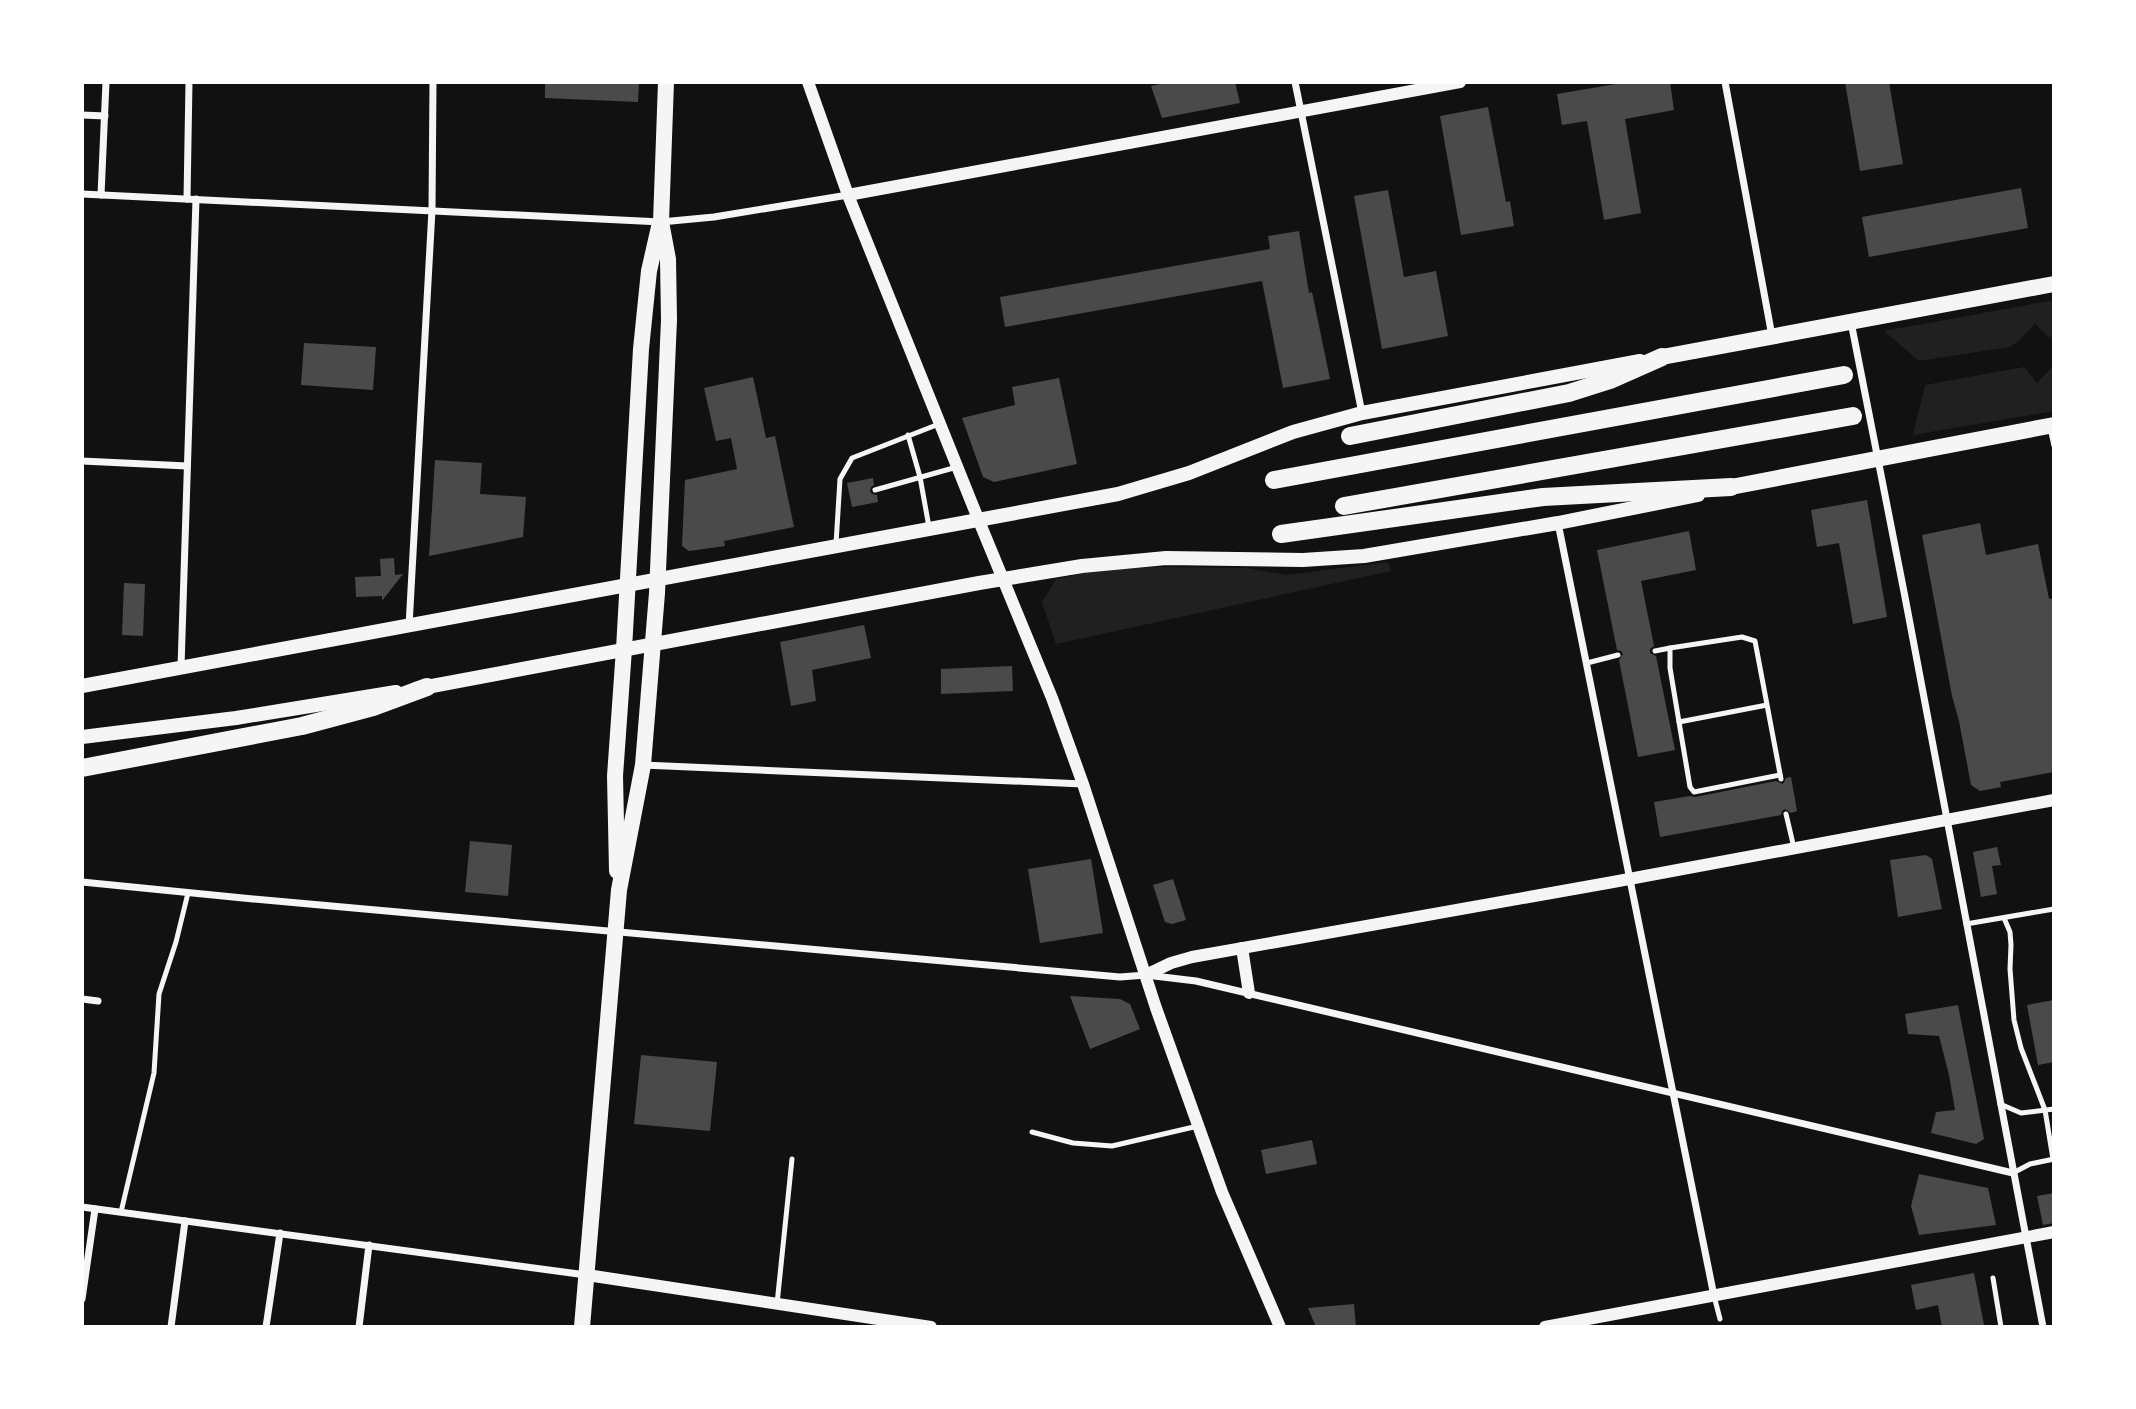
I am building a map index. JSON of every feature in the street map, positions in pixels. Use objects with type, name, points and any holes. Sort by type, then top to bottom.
[{"type":"highway","points":[[1350,436],[1569,393],[1610,380],[1662,357]]},
{"type":"highway","points":[[1274,480],[1844,375]]},
{"type":"highway","points":[[1344,506],[1853,416]]},
{"type":"highway","points":[[1281,534],[1543,497],[1731,487]]},
{"type":"highway","points":[[82,768],[302,726],[373,708],[427,687]]},
{"type":"main road","points":[[582,1327],[619,890],[643,765],[658,578],[669,320],[668,259],[661,222],[666,82]]},
{"type":"main road","points":[[619,890],[615,839],[615,776],[646,290],[652,253],[661,222]]},
{"type":"main road","points":[[82,686],[1065,505],[1153,485],[1293,432],[1362,413],[2054,284]]},
{"type":"main road","points":[[82,737],[249,716],[427,687],[1003,578],[1107,562],[1200,558],[1303,561],[1419,548],[1652,505],[1731,487],[2052,425]]},
{"type":"street","points":[[101,195],[106,82]]},
{"type":"street","points":[[187,199],[189,82]]},
{"type":"street","points":[[409,626],[432,210],[433,82]]},
{"type":"street","points":[[808,82],[848,195],[1052,698],[1198,1126],[1222,1192],[1280,1327]]},
{"type":"street","points":[[1295,82],[1362,413]]},
{"type":"street","points":[[82,194],[661,222],[714,217],[848,195],[1430,85],[1460,82]]},
{"type":"street","points":[[1725,82],[1773,336]]},
{"type":"street","points":[[82,115],[105,116]]},
{"type":"street","points":[[180,667],[196,199]]},
{"type":"street","points":[[1850,322],[2043,1327]]},
{"type":"street","points":[[82,461],[187,466]]},
{"type":"street","points":[[1558,523],[1714,1296]]},
{"type":"street","points":[[643,765],[1083,784]]},
{"type":"street","points":[[1146,975],[1180,960],[1242,948],[2054,800]]},
{"type":"street","points":[[82,882],[1120,977],[1146,975],[1196,981],[2013,1173]]},
{"type":"street","points":[[1242,948],[1249,993]]},
{"type":"street","points":[[82,999],[98,1001]]},
{"type":"street","points":[[82,1207],[587,1275],[931,1327]]},
{"type":"street","points":[[82,1299],[95,1209]]},
{"type":"street","points":[[170,1327],[184,1221]]},
{"type":"street","points":[[1545,1327],[2054,1232]]},
{"type":"street","points":[[267,1327],[280,1233]]},
{"type":"street","points":[[359,1327],[369,1245]]},
{"type":"lane","points":[[835,547],[841,480],[852,457],[939,423]]},
{"type":"lane","points":[[2052,425],[2054,446]]},
{"type":"lane","points":[[908,435],[920,477],[930,530]]},
{"type":"lane","points":[[876,490],[957,467]]},
{"type":"lane","points":[[840,502],[850,498]]},
{"type":"lane","points":[[1655,651],[1742,638],[1755,641],[1780,777],[1693,792],[1670,668],[1670,649]]},
{"type":"lane","points":[[1587,663],[1618,655]]},
{"type":"lane","points":[[1679,722],[1767,705]]},
{"type":"lane","points":[[1786,814],[1794,848]]},
{"type":"lane","points":[[121,1212],[154,1073],[159,994],[176,942],[188,892]]},
{"type":"lane","points":[[1966,924],[2054,909]]},
{"type":"lane","points":[[2004,918],[2010,932],[2014,1020],[2021,1048],[2045,1110],[2053,1159],[2030,1164],[2013,1173]]},
{"type":"lane","points":[[2000,1104],[2021,1113],[2054,1109]]},
{"type":"lane","points":[[1032,1132],[1073,1143],[1112,1146],[1198,1126]]},
{"type":"lane","points":[[777,1304],[793,1159]]},
{"type":"lane","points":[[1993,1278],[2001,1327]]},
{"type":"lane","points":[[1714,1296],[1720,1319]]},
{"type":"shaded area","points":[[2054,300],[2054,336],[2048,337],[2035,323],[2019,341],[2009,347],[1919,361],[1884,331]]},
{"type":"shaded area","points":[[2054,365],[2054,411],[1913,435],[1925,385],[2024,367],[2037,383]]},
{"type":"shaded area","points":[[1388,562],[1391,571],[1056,644],[1042,602],[1056,579],[1103,569],[1247,568],[1287,575]]},
{"type":"building","points":[[545,82],[639,82],[638,102],[545,98]]},
{"type":"building","points":[[1169,82],[1235,82],[1240,103],[1162,118],[1151,86]]},
{"type":"building","points":[[1628,82],[1670,82],[1674,110],[1625,119],[1641,213],[1604,220],[1587,121],[1562,125],[1557,94]]},
{"type":"building","points":[[1845,82],[1889,82],[1903,164],[1860,171]]},
{"type":"building","points":[[1488,107],[1506,202],[1510,201],[1514,226],[1461,235],[1440,116]]},
{"type":"building","points":[[2021,188],[2028,228],[1869,257],[1862,217]]},
{"type":"building","points":[[1388,190],[1404,277],[1436,271],[1448,336],[1382,349],[1354,196]]},
{"type":"building","points":[[1299,231],[1309,293],[1312,292],[1330,379],[1283,388],[1262,281],[1005,327],[1000,297],[1270,249],[1268,236]]},
{"type":"building","points":[[304,343],[376,347],[373,390],[301,385]]},
{"type":"building","points":[[753,377],[766,438],[775,436],[794,527],[724,541],[725,546],[689,551],[682,546],[685,480],[737,469],[731,438],[716,441],[704,388]]},
{"type":"building","points":[[1059,378],[1077,464],[994,482],[983,477],[962,418],[1015,405],[1012,387]]},
{"type":"building","points":[[435,460],[482,463],[480,494],[526,497],[523,537],[429,556]]},
{"type":"building","points":[[873,478],[874,485],[870,491],[877,495],[878,502],[852,507],[847,483]]},
{"type":"building","points":[[1867,500],[1887,617],[1853,624],[1839,543],[1817,547],[1811,510]]},
{"type":"building","points":[[1980,523],[1986,555],[2038,544],[2049,599],[2054,598],[2054,772],[2000,782],[2001,787],[1980,791],[1971,785],[1922,535]]},
{"type":"building","points":[[1689,531],[1696,570],[1641,581],[1654,646],[1650,653],[1656,656],[1675,750],[1638,757],[1619,660],[1623,654],[1617,650],[1597,550]]},
{"type":"building","points":[[394,558],[395,575],[403,574],[382,601],[382,596],[356,597],[355,577],[381,576],[380,559]]},
{"type":"building","points":[[124,583],[145,584],[143,636],[122,635]]},
{"type":"building","points":[[864,625],[871,658],[812,670],[816,701],[791,706],[780,642]]},
{"type":"building","points":[[1012,666],[1013,691],[941,694],[941,669]]},
{"type":"building","points":[[1791,777],[1797,811],[1791,813],[1785,809],[1781,815],[1660,837],[1654,802],[1776,781],[1783,784],[1786,778]]},
{"type":"building","points":[[470,841],[512,845],[508,896],[465,892]]},
{"type":"building","points":[[1997,847],[2001,865],[1992,866],[1997,894],[1981,897],[1973,852]]},
{"type":"building","points":[[1926,855],[1932,859],[1942,909],[1898,917],[1890,860]]},
{"type":"building","points":[[1091,859],[1103,933],[1040,943],[1028,869]]},
{"type":"building","points":[[1173,879],[1186,920],[1172,924],[1165,922],[1153,885]]},
{"type":"building","points":[[1070,996],[1120,999],[1130,1004],[1140,1029],[1090,1049]]},
{"type":"building","points":[[2054,1000],[2054,1062],[2038,1065],[2027,1005]]},
{"type":"building","points":[[1958,1005],[1984,1139],[1976,1144],[1931,1133],[1936,1112],[1955,1110],[1949,1075],[1939,1036],[1908,1034],[1905,1014]]},
{"type":"building","points":[[641,1055],[717,1062],[710,1131],[634,1124]]},
{"type":"building","points":[[1312,1140],[1317,1164],[1266,1174],[1261,1150]]},
{"type":"building","points":[[1919,1174],[1988,1188],[1996,1225],[1919,1235],[1911,1206]]},
{"type":"building","points":[[2054,1193],[2054,1223],[2043,1225],[2037,1196]]},
{"type":"building","points":[[1974,1273],[1984,1325],[1942,1327],[1938,1305],[1916,1310],[1911,1285]]},
{"type":"building","points":[[1354,1304],[1356,1327],[1316,1327],[1308,1308]]}]
